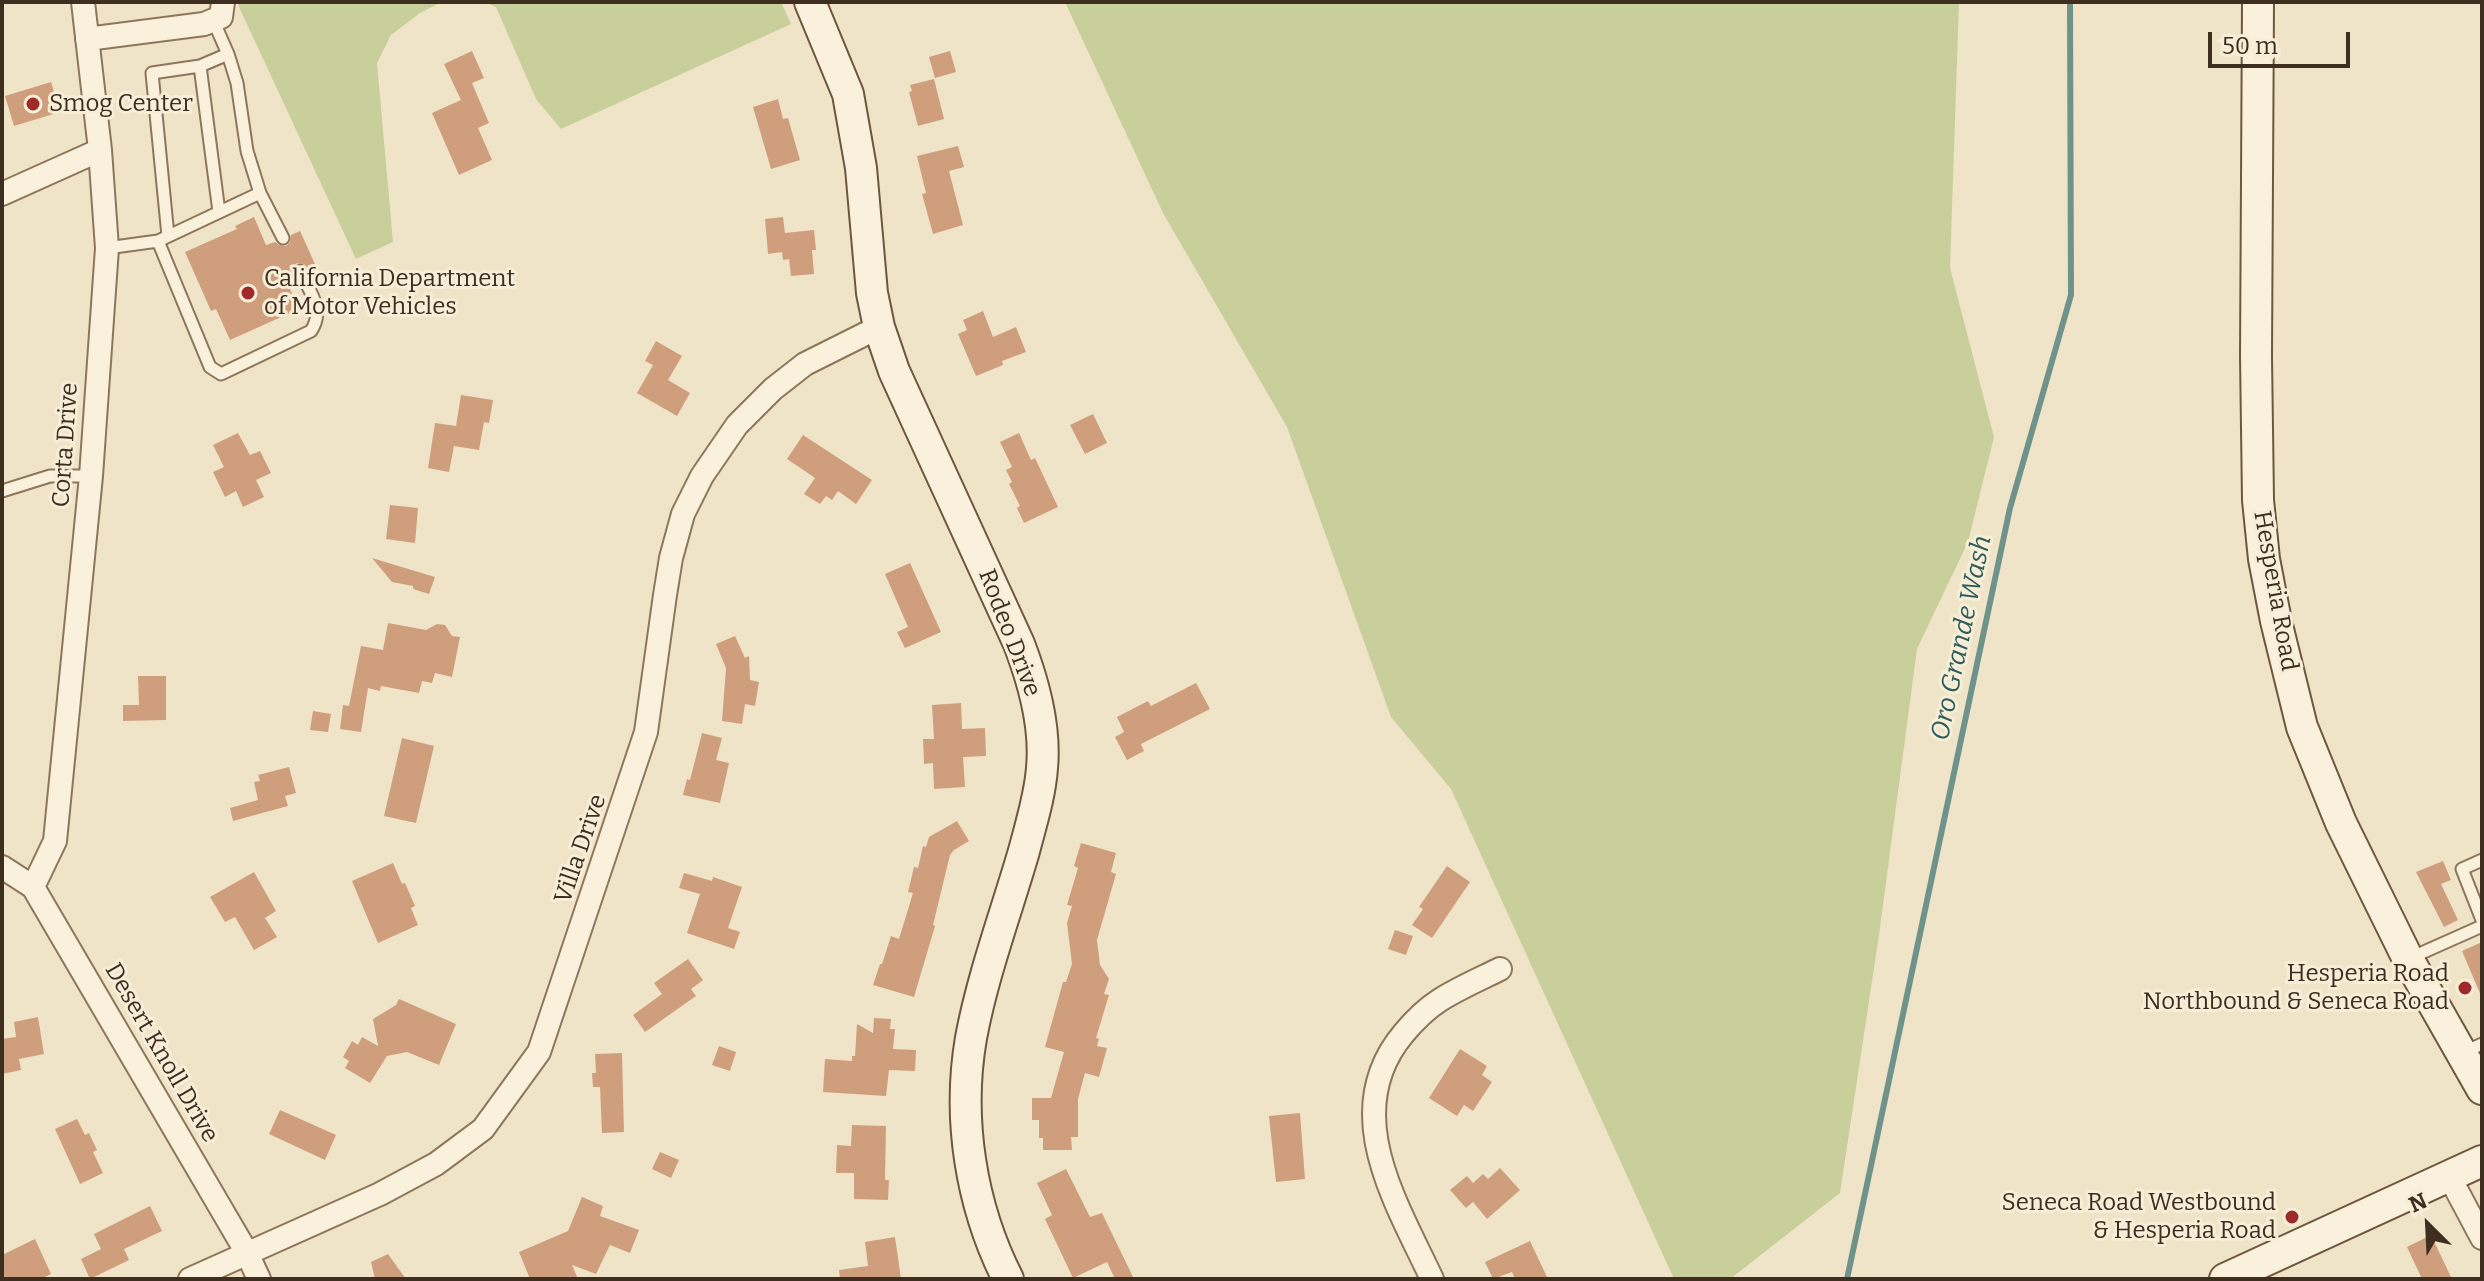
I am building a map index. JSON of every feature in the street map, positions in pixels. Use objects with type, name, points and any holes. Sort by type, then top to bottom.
[{"type":"main road","name":"Rodeo Drive","points":[[810,2],[847,87],[851,105],[861,168],[872,293],[879,327],[894,371],[1019,644],[1041,721],[1042,766],[1036,807],[980,1000],[971,1039],[966,1089],[968,1138],[975,1187],[984,1220],[1008,1279]]},
{"type":"main road","name":"Hesperia Road","points":[[2258,2],[2258,500],[2264,559],[2276,621],[2302,727],[2341,823],[2408,959],[2472,1049],[2482,1089]]},
{"type":"main road","points":[[2225,1279],[2263,1271],[2482,1161]]},
{"type":"street","name":"Corta Drive","points":[[33,887],[55,841],[91,476],[107,248],[100,150],[83,2]]},
{"type":"street","points":[[87,39],[204,24],[218,11]]},
{"type":"street","points":[[2,194],[100,150]]},
{"type":"street","name":"Villa Drive","points":[[190,1279],[380,1194],[436,1164],[483,1129],[539,1052],[646,732],[667,583],[683,514],[702,476],[737,425],[773,389],[805,364],[879,327]]},
{"type":"street","name":"Desert Knoll Drive","points":[[2,867],[33,887],[247,1253],[259,1279]]},
{"type":"street","points":[[1432,1279],[1388,1184],[1376,1145],[1372,1107],[1378,1077],[1389,1051],[1413,1023],[1439,1000],[1500,969]]},
{"type":"street","points":[[2449,1176],[2482,1238]]},
{"type":"lane","points":[[218,11],[237,83],[247,151],[260,193],[283,238]]},
{"type":"lane","points":[[228,54],[200,66],[152,73],[163,238],[210,367],[221,374],[311,331],[317,322],[318,308],[300,271]]},
{"type":"lane","points":[[200,66],[219,212]]},
{"type":"lane","points":[[107,248],[163,238],[260,193]]},
{"type":"lane","points":[[2,491],[50,476],[91,476]]},
{"type":"lane","points":[[2408,959],[2482,923],[2462,869],[2482,860]]},
{"type":"green space","points":[[239,2],[442,2],[420,13],[391,35],[377,63],[393,242],[356,259]]},
{"type":"green space","points":[[485,2],[781,2],[791,24],[561,129],[536,99],[496,7]]},
{"type":"green space","points":[[1065,2],[1959,2],[1950,268],[1994,437],[1968,542],[1917,649],[1879,935],[1840,1193],[1730,1279],[1674,1279],[1451,789],[1391,717],[1287,427],[1163,213]]},
{"type":"building","points":[[472,51],[484,78],[472,83],[489,123],[478,128],[492,160],[459,175],[432,113],[461,100],[444,64]]},
{"type":"building","points":[[950,51],[956,72],[935,78],[929,57]]},
{"type":"building","points":[[934,79],[944,119],[918,126],[910,85]]},
{"type":"building","name":"Smog Center","points":[[51,82],[60,112],[14,126],[5,96]]},
{"type":"building","points":[[778,99],[783,119],[788,118],[800,160],[771,169],[753,107]]},
{"type":"building","points":[[958,146],[964,167],[949,171],[963,225],[933,234],[922,194],[926,193],[917,156]]},
{"type":"building","name":"California Department of Motor Vehicles","points":[[254,217],[266,245],[275,242],[286,246],[291,235],[300,231],[315,264],[308,268],[297,263],[292,274],[285,278],[299,309],[230,340],[216,309],[211,311],[185,252],[237,229],[235,226]]},
{"type":"building","points":[[783,217],[785,233],[814,230],[814,274],[791,276],[789,259],[783,260],[782,252],[768,254],[765,219]]},
{"type":"building","points":[[983,311],[993,337],[1016,327],[1026,352],[976,376],[958,334],[967,330],[963,320]]},
{"type":"building","points":[[656,341],[682,356],[668,380],[690,393],[677,416],[637,393],[653,365],[645,361]]},
{"type":"building","points":[[461,395],[493,400],[489,423],[484,422],[479,450],[454,446],[449,472],[428,468],[435,423],[456,426]]},
{"type":"building","points":[[1093,414],[1107,443],[1085,454],[1070,425]]},
{"type":"building","points":[[238,433],[250,455],[260,451],[271,473],[256,480],[264,497],[243,507],[236,491],[225,497],[213,472],[224,467],[213,445]]},
{"type":"building","points":[[1019,433],[1031,460],[1035,458],[1058,507],[1024,523],[1006,470],[1012,467],[1000,442]]},
{"type":"building","points":[[803,435],[872,480],[856,504],[838,491],[832,500],[826,496],[820,504],[804,494],[815,478],[787,459]]},
{"type":"building","points":[[390,505],[418,508],[415,543],[386,539]]},
{"type":"building","points":[[372,558],[435,577],[429,594],[413,589],[413,586],[392,582]]},
{"type":"building","points":[[910,563],[941,632],[905,648],[897,632],[908,627],[885,574]]},
{"type":"building","points":[[388,623],[426,630],[437,624],[445,625],[452,636],[460,637],[452,677],[435,673],[432,683],[422,681],[419,693],[381,686],[380,691],[368,688],[361,732],[340,729],[343,705],[349,706],[361,646],[383,650]]},
{"type":"building","points":[[735,636],[745,658],[749,656],[750,680],[759,682],[755,706],[745,704],[742,724],[722,721],[726,668],[716,644]]},
{"type":"building","points":[[138,676],[166,676],[166,720],[123,721],[123,705],[139,705]]},
{"type":"building","points":[[1196,683],[1210,709],[1141,744],[1144,751],[1127,760],[1115,737],[1124,732],[1117,717],[1148,701],[1151,706]]},
{"type":"building","points":[[961,703],[962,729],[985,728],[986,756],[963,757],[965,787],[934,789],[933,763],[924,764],[923,739],[934,739],[932,705]]},
{"type":"building","points":[[313,711],[331,714],[328,732],[310,730]]},
{"type":"building","points":[[702,733],[722,738],[716,760],[729,763],[720,803],[683,795]]},
{"type":"building","points":[[402,738],[434,746],[416,823],[384,816]]},
{"type":"building","points":[[289,767],[296,793],[285,796],[288,806],[233,821],[230,808],[258,800],[254,782],[260,781],[258,775]]},
{"type":"building","points":[[957,821],[969,841],[950,855],[935,926],[914,997],[873,985],[891,936],[899,939],[913,893],[908,892],[914,867],[918,868],[923,846],[926,847],[929,837]]},
{"type":"building","points":[[1081,843],[1116,853],[1111,872],[1116,874],[1097,940],[1100,965],[1109,979],[1104,994],[1109,995],[1096,1038],[1099,1039],[1097,1046],[1107,1048],[1099,1077],[1085,1073],[1078,1099],[1078,1137],[1071,1137],[1072,1150],[1043,1150],[1039,1120],[1032,1120],[1032,1098],[1051,1098],[1064,1052],[1045,1047],[1063,982],[1066,982],[1072,964],[1067,923],[1072,906],[1067,905],[1078,868],[1074,866]]},
{"type":"building","points":[[2443,861],[2451,880],[2441,884],[2458,920],[2444,927],[2416,872]]},
{"type":"building","points":[[393,863],[415,906],[411,908],[418,925],[378,943],[352,881]]},
{"type":"building","points":[[1447,866],[1470,882],[1432,938],[1412,925],[1423,909],[1419,907]]},
{"type":"building","points":[[254,872],[276,911],[265,918],[277,937],[254,950],[235,917],[225,922],[210,897]]},
{"type":"building","points":[[684,873],[712,881],[713,877],[742,887],[728,928],[740,932],[734,949],[687,933],[700,894],[679,888]]},
{"type":"building","points":[[1395,930],[1413,936],[1406,955],[1388,949]]},
{"type":"building","points":[[2482,942],[2482,998],[2462,951]]},
{"type":"building","points":[[688,959],[703,980],[691,989],[696,996],[645,1032],[633,1015],[662,994],[654,983]]},
{"type":"building","points":[[399,999],[456,1024],[439,1065],[407,1052],[387,1056],[370,1083],[345,1068],[349,1061],[343,1057],[352,1041],[358,1045],[362,1037],[378,1046],[373,1019],[396,1005]]},
{"type":"building","points":[[38,1017],[44,1054],[19,1059],[21,1070],[2,1074],[2,1039],[16,1037],[14,1022]]},
{"type":"building","points":[[874,1018],[891,1019],[890,1029],[895,1029],[893,1049],[916,1050],[915,1071],[889,1070],[886,1096],[823,1092],[825,1059],[852,1061],[857,1024],[873,1033]]},
{"type":"building","points":[[719,1046],[736,1052],[730,1071],[712,1065]]},
{"type":"building","points":[[1460,1049],[1487,1066],[1482,1075],[1492,1082],[1473,1111],[1464,1105],[1457,1116],[1429,1098]]},
{"type":"building","points":[[622,1053],[624,1132],[602,1133],[600,1087],[593,1087],[595,1054]]},
{"type":"building","points":[[280,1110],[336,1135],[325,1160],[269,1134]]},
{"type":"building","points":[[1300,1113],[1305,1179],[1276,1182],[1269,1116]]},
{"type":"building","points":[[77,1119],[85,1135],[89,1133],[97,1150],[93,1152],[103,1173],[80,1184],[55,1129]]},
{"type":"building","points":[[852,1125],[886,1126],[885,1180],[889,1180],[888,1200],[854,1199],[854,1173],[836,1173],[837,1145],[851,1146]]},
{"type":"building","points":[[660,1152],[679,1160],[671,1178],[652,1169]]},
{"type":"building","points":[[1500,1168],[1520,1190],[1487,1219],[1473,1202],[1466,1208],[1450,1190],[1467,1176],[1473,1183],[1483,1174],[1488,1179]]},
{"type":"building","points":[[1066,1169],[1090,1217],[1102,1213],[1134,1279],[1115,1279],[1107,1262],[1073,1278],[1045,1219],[1052,1215],[1037,1183]]},
{"type":"building","points":[[582,1197],[603,1206],[600,1216],[639,1230],[630,1253],[610,1245],[596,1274],[572,1265],[578,1279],[530,1279],[519,1252],[568,1231]]},
{"type":"building","points":[[150,1206],[162,1231],[124,1249],[129,1260],[90,1279],[81,1259],[101,1249],[94,1234]]},
{"type":"building","points":[[2431,1235],[2452,1279],[2422,1279],[2407,1247]]},
{"type":"building","points":[[895,1237],[901,1279],[840,1279],[839,1270],[868,1266],[865,1242]]},
{"type":"building","points":[[35,1239],[51,1274],[41,1279],[2,1279],[2,1255]]},
{"type":"building","points":[[1530,1241],[1548,1279],[1515,1279],[1512,1272],[1493,1279],[1485,1262]]},
{"type":"building","points":[[388,1254],[406,1279],[375,1279],[371,1262]]},
{"type":"waterway","name":"Oro Grande Wash","points":[[1847,1279],[2010,508],[2071,295],[2070,2]]},
{"type":"place","name":"Smog Center","points":[[33,104]]},
{"type":"place","name":"California Department of Motor Vehicles","points":[[248,293]]},
{"type":"place","name":"Hesperia Road Northbound & Seneca Road","points":[[2465,988]]},
{"type":"place","name":"Seneca Road Westbound & Hesperia Road","points":[[2292,1217]]}]
